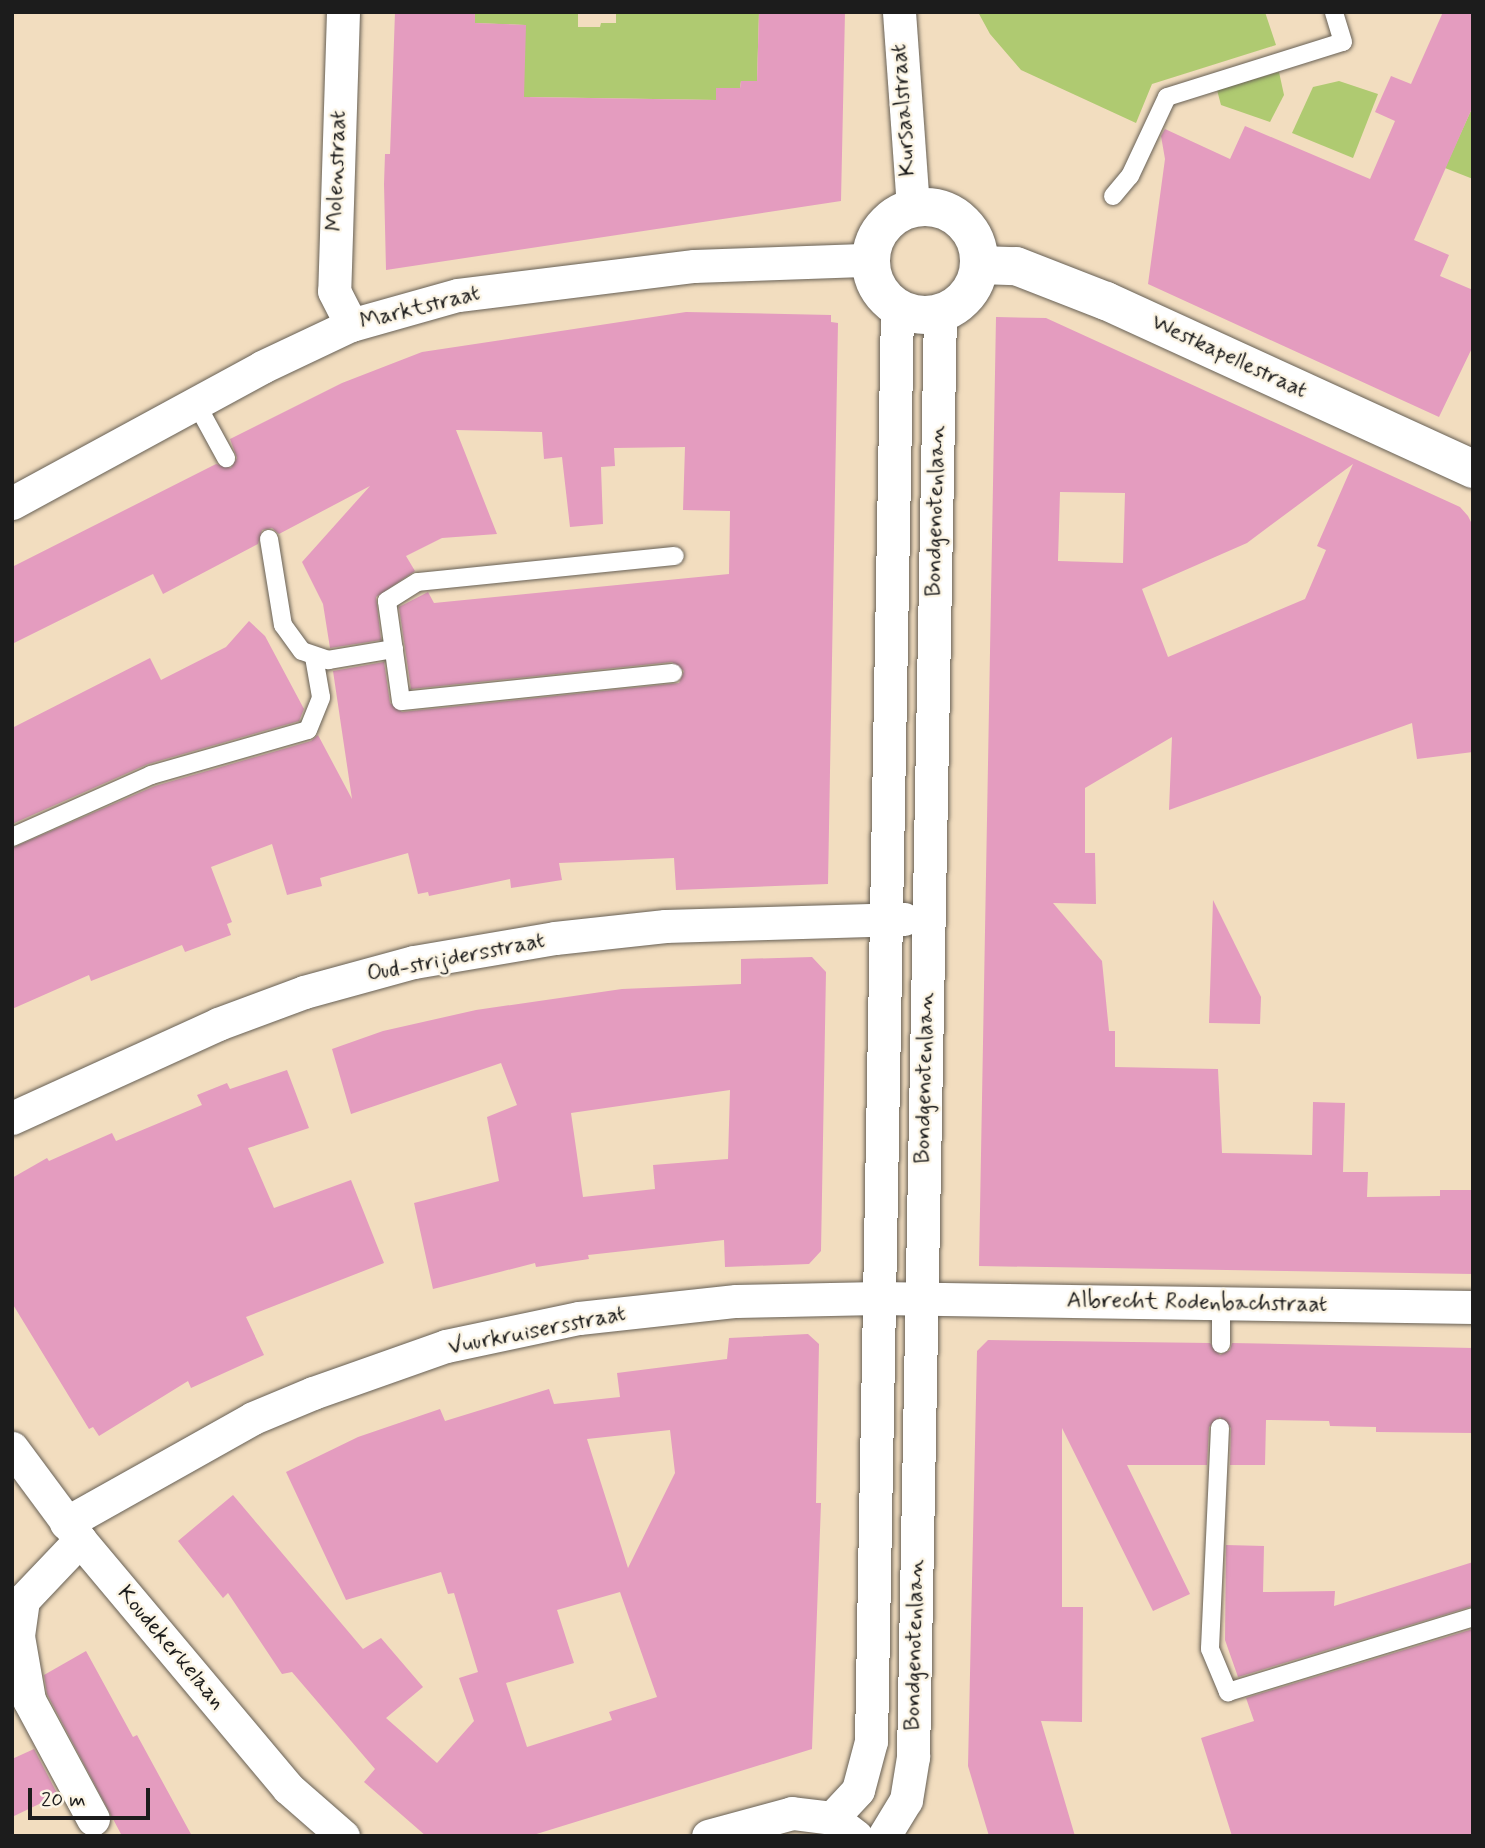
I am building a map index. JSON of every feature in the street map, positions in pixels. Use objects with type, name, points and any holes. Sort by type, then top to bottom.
[{"type":"street","name":"Molenstraat","points":[[342,12],[334,291],[351,325]]},
{"type":"street","name":"Kursaalstraat","points":[[899,12],[900,79],[913,207]]},
{"type":"street","points":[[913,207],[939,207],[961,219],[976,240],[980,265],[974,286],[960,303],[940,314],[918,315],[897,308],[873,279],[870,260],[876,237],[891,217],[913,207]]},
{"type":"street","name":"Marktstraat","points":[[12,503],[196,403],[351,325],[458,295],[694,266],[870,260]]},
{"type":"street","name":"Westkapellestraat","points":[[980,265],[1016,266],[1106,301],[1473,469]]},
{"type":"street","name":"Bondgenotenlaan","points":[[844,1827],[858,1790],[871,1741],[897,308]]},
{"type":"street","name":"Bondgenotenlaan","points":[[884,1836],[906,1800],[912,1778],[940,314]]},
{"type":"street","name":"Oud-strijdersstraat","points":[[12,1118],[218,1024],[303,992],[414,962],[555,938],[665,926],[928,918]]},
{"type":"street","name":"Vuurkruisersstraat","points":[[93,1819],[29,1700],[18,1636],[23,1600],[50,1567],[73,1532],[253,1418],[446,1346],[579,1318],[736,1301],[878,1298],[921,1300]]},
{"type":"street","name":"Albrecht Rodenbachstraat","points":[[921,1300],[1473,1307]]},
{"type":"street","name":"Koudekerkelaan","points":[[12,1448],[73,1532],[288,1788],[344,1836]]},
{"type":"street","points":[[708,1836],[792,1814],[844,1827]]},
{"type":"lane","points":[[1113,196],[1130,176],[1167,97],[1343,42],[1334,12]]},
{"type":"lane","points":[[196,403],[226,458]]},
{"type":"lane","points":[[269,539],[283,625],[289,638],[314,657],[328,660],[394,649]]},
{"type":"lane","points":[[673,673],[401,701],[387,601],[418,582],[676,556]]},
{"type":"lane","points":[[12,837],[151,775],[308,730],[321,698],[314,657]]},
{"type":"lane","points":[[1221,1304],[1221,1344]]},
{"type":"lane","points":[[1220,1427],[1210,1649],[1228,1692],[1473,1617]]},
{"type":"green space","points":[[475,12],[578,12],[578,27],[600,27],[601,23],[616,23],[616,12],[759,12],[757,81],[741,81],[740,88],[716,88],[716,100],[530,97],[535,126],[445,77],[525,45],[525,25],[475,23]]},
{"type":"green space","points":[[978,12],[1265,12],[1276,45],[1152,84],[1136,123],[1021,70],[990,34]]},
{"type":"green space","points":[[1279,72],[1284,95],[1270,122],[1221,105],[1217,90]]},
{"type":"green space","points":[[1339,81],[1378,94],[1353,158],[1292,133],[1313,87]]},
{"type":"green space","points":[[1473,106],[1473,179],[1445,168]]},
{"type":"building","points":[[395,12],[475,12],[475,23],[526,25],[524,97],[716,100],[716,88],[740,88],[741,81],[757,81],[759,12],[845,12],[841,201],[386,270],[385,154],[390,154]]},
{"type":"building","points":[[1443,12],[1473,12],[1473,106],[1414,240],[1449,255],[1440,276],[1473,290],[1473,346],[1439,417],[1148,284],[1165,159],[1161,136],[1165,129],[1230,159],[1245,126],[1370,179],[1395,121],[1375,112],[1391,76],[1411,84]]},
{"type":"building","points":[[686,312],[831,315],[831,322],[838,323],[828,884],[676,890],[674,858],[559,863],[562,880],[511,888],[510,879],[429,896],[428,892],[418,894],[408,853],[320,878],[322,886],[287,895],[272,844],[211,867],[232,922],[227,924],[231,935],[185,952],[182,945],[91,981],[89,975],[12,1009],[12,848],[155,786],[311,741],[318,735],[352,799],[333,671],[384,662],[390,703],[402,712],[679,683],[684,671],[672,662],[411,689],[399,607],[428,592],[434,603],[729,574],[730,511],[683,510],[685,447],[614,448],[615,466],[601,467],[603,524],[570,527],[562,457],[544,459],[542,432],[456,430],[497,534],[442,538],[406,556],[415,571],[376,597],[381,640],[330,648],[323,604],[302,562],[370,486],[279,534],[272,528],[262,530],[258,544],[163,594],[153,574],[12,644],[12,567],[216,464],[231,468],[237,458],[230,439],[342,383],[422,352]]},
{"type":"building","points":[[996,317],[1046,318],[1460,507],[1473,526],[1473,752],[1417,759],[1412,723],[1169,810],[1172,737],[1085,788],[1085,853],[1095,853],[1096,904],[1053,903],[1102,961],[1109,1031],[1115,1031],[1115,1067],[1218,1069],[1222,1153],[1312,1155],[1313,1102],[1345,1103],[1343,1172],[1368,1172],[1367,1197],[1440,1196],[1440,1190],[1473,1190],[1473,1274],[979,1266]],"holes":[[[1353,464],[1317,546],[1326,550],[1305,599],[1168,657],[1142,589],[1247,543]],[[1060,492],[1125,493],[1123,563],[1058,561]]]},
{"type":"building","points":[[249,621],[265,636],[304,709],[299,721],[148,764],[12,824],[12,728],[150,658],[161,680],[226,647]]},
{"type":"building","points":[[1213,900],[1261,997],[1260,1024],[1209,1023]]},
{"type":"building","points":[[812,957],[826,972],[821,1251],[809,1264],[725,1267],[724,1240],[588,1255],[589,1259],[536,1267],[535,1263],[433,1289],[414,1203],[499,1181],[487,1117],[517,1105],[501,1063],[351,1114],[332,1049],[383,1031],[476,1010],[622,989],[741,984],[741,959]],"holes":[[[730,1090],[728,1159],[653,1165],[655,1189],[583,1197],[571,1113]]]},
{"type":"building","points":[[287,1070],[309,1128],[248,1148],[274,1208],[351,1180],[384,1263],[246,1317],[264,1355],[191,1388],[188,1381],[99,1436],[93,1427],[89,1429],[12,1303],[12,1178],[47,1158],[49,1161],[112,1133],[116,1141],[202,1105],[197,1095],[227,1083],[230,1089]]},
{"type":"building","points":[[808,1334],[819,1344],[816,1503],[821,1503],[812,1749],[530,1836],[426,1836],[364,1782],[375,1769],[292,1672],[282,1674],[228,1593],[223,1598],[178,1541],[233,1495],[363,1649],[381,1638],[423,1687],[386,1718],[437,1763],[474,1721],[459,1678],[478,1672],[454,1593],[448,1594],[441,1572],[346,1600],[286,1472],[358,1437],[440,1409],[445,1421],[549,1389],[554,1404],[620,1397],[617,1373],[727,1359],[729,1338]],"holes":[[[670,1430],[675,1473],[628,1568],[587,1439]],[[620,1592],[657,1697],[609,1712],[612,1720],[527,1747],[506,1683],[574,1663],[557,1610]]]},
{"type":"building","points":[[988,1340],[1210,1343],[1220,1355],[1230,1350],[1232,1343],[1473,1348],[1473,1433],[1376,1432],[1376,1427],[1330,1426],[1329,1421],[1266,1420],[1265,1465],[1230,1465],[1231,1428],[1220,1417],[1209,1427],[1207,1465],[1127,1465],[1190,1594],[1153,1611],[1062,1428],[1062,1607],[1083,1607],[1082,1722],[1041,1721],[1075,1836],[989,1836],[968,1766],[977,1351]]},
{"type":"building","points":[[1226,1545],[1264,1546],[1263,1592],[1335,1591],[1334,1606],[1473,1562],[1473,1606],[1238,1677],[1225,1640]]},
{"type":"building","points":[[1473,1629],[1473,1836],[1232,1836],[1201,1738],[1254,1721],[1246,1698]]},
{"type":"building","points":[[86,1651],[133,1737],[137,1735],[192,1836],[122,1836],[47,1694],[44,1675]]},
{"type":"building","points":[[34,1749],[58,1795],[12,1817],[12,1759]]}]
